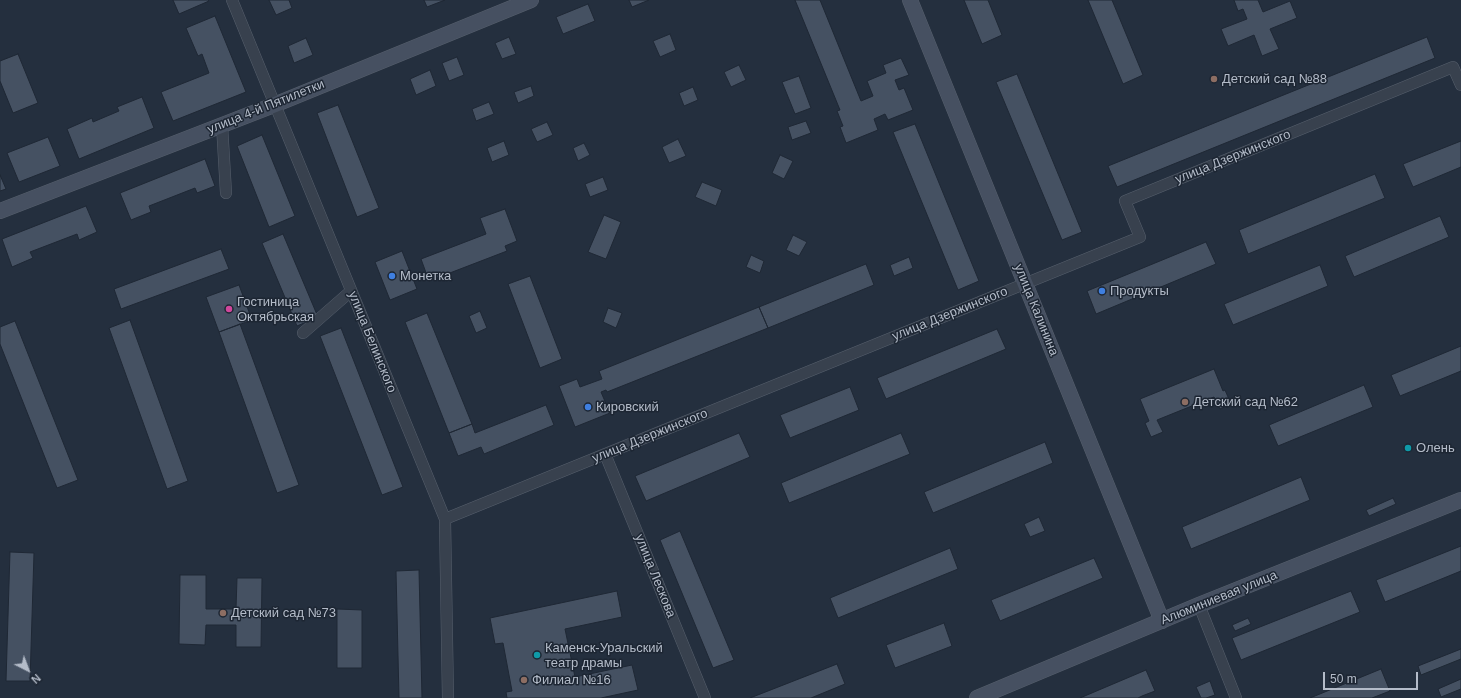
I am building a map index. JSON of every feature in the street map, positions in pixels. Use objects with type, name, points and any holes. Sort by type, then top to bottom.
[{"type":"main road","name":"улица 4-й Пятилетки","points":[[0,211],[274,105],[531,0]]},
{"type":"main road","name":"улица Калинина","points":[[910,0],[1162,621]]},
{"type":"main road","name":"Алюминиевая улица","points":[[977,698],[1199,605],[1461,500]]},
{"type":"street","name":"улица Белинского","points":[[232,0],[445,519],[448,698]]},
{"type":"street","name":"улица Дзержинского","points":[[445,519],[1140,237],[1125,201],[1453,67],[1461,85]]},
{"type":"street","points":[[222,125],[226,193]]},
{"type":"street","points":[[303,333],[351,292]]},
{"type":"street","name":"улица Лескова","points":[[605,454],[705,698]]},
{"type":"street","points":[[1199,605],[1236,698]]},
{"type":"building","points":[[173,0],[208,0],[209,1],[179,14]]},
{"type":"building","points":[[269,0],[289,0],[292,8],[276,15]]},
{"type":"building","points":[[424,0],[445,0],[427,7]]},
{"type":"building","points":[[629,0],[649,0],[632,7]]},
{"type":"building","points":[[795,0],[820,0],[861,101],[873,96],[867,81],[886,73],[883,65],[901,58],[909,75],[895,80],[899,90],[904,88],[913,110],[888,120],[885,114],[874,119],[878,130],[846,143],[840,127],[843,126],[837,111],[840,110]]},
{"type":"building","points":[[964,0],[988,0],[1002,35],[982,44]]},
{"type":"building","points":[[1088,0],[1112,0],[1143,75],[1123,84]]},
{"type":"building","points":[[1234,0],[1258,0],[1263,12],[1290,1],[1297,18],[1270,29],[1279,49],[1262,56],[1254,35],[1228,46],[1221,29],[1247,19],[1243,9],[1238,11]]},
{"type":"building","points":[[588,4],[595,21],[563,34],[556,17]]},
{"type":"building","points":[[215,16],[246,92],[173,121],[161,92],[209,73],[202,54],[198,56],[186,28]]},
{"type":"building","points":[[670,34],[676,50],[660,57],[653,41]]},
{"type":"building","points":[[509,37],[516,54],[502,59],[495,43]]},
{"type":"building","points":[[1427,37],[1435,58],[1117,187],[1108,166]]},
{"type":"building","points":[[306,38],[313,55],[294,63],[288,46]]},
{"type":"building","points":[[18,54],[38,103],[13,113],[0,81],[0,61]]},
{"type":"building","points":[[457,57],[464,75],[449,81],[442,63]]},
{"type":"building","points":[[739,65],[746,80],[731,87],[724,72]]},
{"type":"building","points":[[430,70],[436,86],[416,95],[410,79]]},
{"type":"building","points":[[1017,74],[1082,232],[1062,240],[996,82]]},
{"type":"building","points":[[799,76],[811,108],[795,114],[782,82]]},
{"type":"building","points":[[531,86],[534,96],[518,103],[514,92]]},
{"type":"building","points":[[693,87],[698,100],[684,106],[679,93]]},
{"type":"building","points":[[142,97],[154,128],[79,159],[67,129],[92,118],[93,122],[119,111],[117,107]]},
{"type":"building","points":[[489,102],[494,114],[476,121],[472,109]]},
{"type":"building","points":[[338,105],[379,208],[357,217],[317,113]]},
{"type":"building","points":[[806,121],[811,133],[792,140],[788,127]]},
{"type":"building","points":[[547,122],[553,135],[537,142],[531,129]]},
{"type":"building","points":[[915,124],[979,281],[958,290],[893,132]]},
{"type":"building","points":[[262,135],[295,216],[269,227],[237,146]]},
{"type":"building","points":[[48,137],[60,166],[19,182],[7,153]]},
{"type":"building","points":[[678,139],[686,156],[669,163],[662,147]]},
{"type":"building","points":[[504,141],[509,155],[492,162],[487,148]]},
{"type":"building","points":[[1461,141],[1461,167],[1413,187],[1403,164]]},
{"type":"building","points":[[584,143],[590,155],[578,161],[573,148]]},
{"type":"building","points":[[780,155],[793,161],[784,179],[772,173]]},
{"type":"building","points":[[205,159],[215,186],[197,193],[195,188],[149,206],[151,212],[131,220],[120,193]]},
{"type":"building","points":[[1375,174],[1385,198],[1248,254],[1239,230]]},
{"type":"building","points":[[0,175],[6,189],[0,191]]},
{"type":"building","points":[[603,177],[608,190],[590,197],[585,184]]},
{"type":"building","points":[[702,182],[722,190],[716,206],[695,197]]},
{"type":"building","points":[[86,206],[97,232],[79,240],[77,234],[30,252],[33,258],[12,267],[2,239]]},
{"type":"building","points":[[505,209],[517,241],[505,246],[507,251],[429,281],[421,259],[486,234],[480,218]]},
{"type":"building","points":[[604,215],[621,222],[606,259],[588,252]]},
{"type":"building","points":[[1440,216],[1449,237],[1354,277],[1345,256]]},
{"type":"building","points":[[283,234],[318,317],[297,326],[262,243]]},
{"type":"building","points":[[793,235],[807,242],[799,256],[786,250]]},
{"type":"building","points":[[1206,242],[1216,264],[1096,314],[1087,291]]},
{"type":"building","points":[[221,249],[229,269],[121,309],[114,289]]},
{"type":"building","points":[[402,251],[417,289],[390,300],[375,262]]},
{"type":"building","points":[[751,255],[764,261],[760,273],[746,267]]},
{"type":"building","points":[[909,257],[913,268],[894,276],[890,265]]},
{"type":"building","points":[[866,264],[874,285],[768,328],[759,307]]},
{"type":"building","points":[[1320,265],[1328,286],[1233,325],[1224,304]]},
{"type":"building","points":[[530,276],[562,359],[540,368],[508,284]]},
{"type":"building","name":"Гостиница Октябрьская","points":[[239,285],[252,320],[219,332],[206,297]]},
{"type":"building","points":[[759,307],[768,328],[607,392],[606,390],[601,392],[610,413],[575,427],[559,386],[577,379],[580,387],[602,379],[599,371]]},
{"type":"building","points":[[608,308],[622,313],[616,328],[603,322]]},
{"type":"building","points":[[480,311],[487,328],[476,333],[469,316]]},
{"type":"building","points":[[427,313],[472,424],[449,433],[405,322]]},
{"type":"building","points":[[130,320],[188,481],[167,489],[109,328]]},
{"type":"building","points":[[15,321],[78,480],[57,488],[0,344],[0,327]]},
{"type":"building","points":[[240,324],[299,485],[277,493],[219,332]]},
{"type":"building","points":[[341,328],[403,487],[382,495],[320,336]]},
{"type":"building","points":[[997,329],[1006,349],[886,399],[877,378]]},
{"type":"building","points":[[1461,346],[1461,371],[1400,396],[1391,375]]},
{"type":"building","points":[[1214,369],[1223,391],[1225,390],[1231,404],[1220,409],[1214,397],[1157,420],[1163,432],[1151,437],[1145,423],[1149,421],[1140,399]]},
{"type":"building","points":[[1364,385],[1373,407],[1278,446],[1269,425]]},
{"type":"building","points":[[850,387],[859,410],[790,438],[780,415]]},
{"type":"building","points":[[546,405],[554,425],[484,454],[481,447],[458,456],[449,433],[472,424],[475,433]]},
{"type":"building","points":[[739,433],[750,457],[646,501],[635,476]]},
{"type":"building","points":[[901,433],[910,454],[789,503],[781,483]]},
{"type":"building","points":[[1045,442],[1053,463],[933,513],[924,492]]},
{"type":"building","points":[[1301,477],[1310,500],[1191,549],[1182,527]]},
{"type":"building","points":[[1393,498],[1396,504],[1369,516],[1366,510]]},
{"type":"building","points":[[1039,517],[1045,531],[1030,537],[1024,524]]},
{"type":"building","points":[[680,531],[734,660],[713,668],[660,540]]},
{"type":"building","points":[[1461,546],[1461,571],[1385,602],[1376,580]]},
{"type":"building","points":[[950,548],[958,569],[838,618],[830,598]]},
{"type":"building","points":[[10,552],[34,553],[30,681],[6,681]]},
{"type":"building","points":[[1094,558],[1103,578],[1000,621],[991,600]]},
{"type":"building","points":[[419,570],[422,698],[399,698],[396,571]]},
{"type":"building","points":[[180,575],[206,575],[206,609],[236,609],[237,578],[262,578],[261,647],[236,647],[236,625],[206,625],[205,645],[179,644]]},
{"type":"building","name":"Каменск-Уральский театр драмы","points":[[617,591],[622,617],[565,629],[575,677],[632,665],[638,690],[601,698],[507,698],[506,692],[512,691],[503,643],[495,644],[490,618]]},
{"type":"building","points":[[1351,591],[1360,612],[1241,660],[1232,638]]},
{"type":"building","points":[[337,609],[362,610],[362,668],[337,668]]},
{"type":"building","points":[[1248,618],[1251,624],[1235,631],[1232,625]]},
{"type":"building","points":[[944,623],[952,646],[895,668],[886,645]]},
{"type":"building","points":[[1461,649],[1461,659],[1421,675],[1418,666]]},
{"type":"building","points":[[837,664],[845,684],[811,698],[750,698]]},
{"type":"building","points":[[1381,669],[1390,691],[1372,698],[1310,698]]},
{"type":"building","points":[[1146,670],[1155,691],[1138,698],[1080,698]]},
{"type":"building","points":[[1461,679],[1461,689],[1441,697],[1438,689]]},
{"type":"building","points":[[1210,681],[1215,695],[1201,698],[1196,687]]},
{"type":"place","name":"Детский сад №88","points":[[1214,79]]},
{"type":"place","name":"Монетка","points":[[392,276]]},
{"type":"place","name":"Продукты","points":[[1102,291]]},
{"type":"place","name":"Гостиница Октябрьская","points":[[229,309]]},
{"type":"place","name":"Детский сад №62","points":[[1185,402]]},
{"type":"place","name":"Кировский","points":[[588,407]]},
{"type":"place","name":"Олень","points":[[1408,448]]},
{"type":"place","name":"Детский сад №73","points":[[223,613]]},
{"type":"place","name":"Каменск-Уральский театр драмы","points":[[537,655]]},
{"type":"place","name":"Филиал №16","points":[[524,680]]}]
